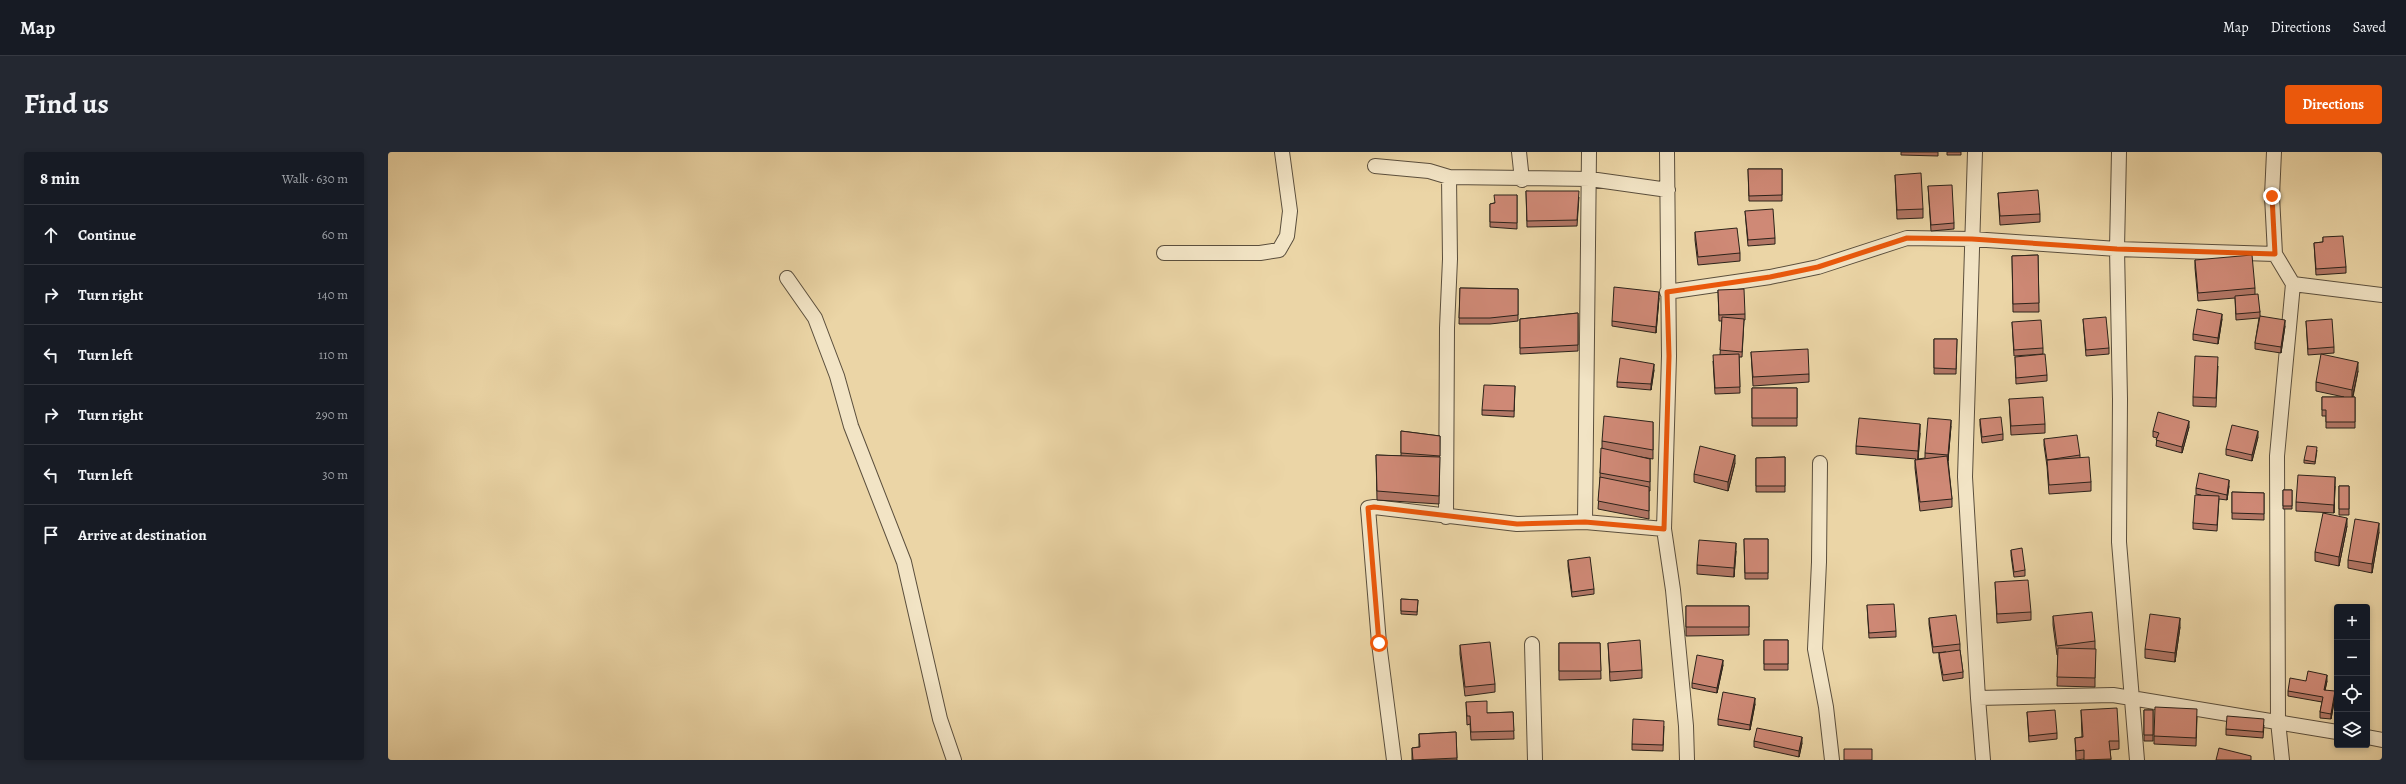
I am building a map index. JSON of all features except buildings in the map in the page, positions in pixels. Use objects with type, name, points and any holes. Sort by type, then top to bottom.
[{"type":"street","points":[[1164,253],[1260,253],[1279,250],[1287,236],[1290,211],[1282,152]]},
{"type":"street","points":[[1520,152],[1522,180]]},
{"type":"street","points":[[1585,522],[1590,179],[1589,152]]},
{"type":"street","points":[[1667,152],[1667,292],[1669,356],[1664,529],[1686,726],[1687,760]]},
{"type":"street","points":[[1975,152],[1965,477],[1983,760]]},
{"type":"street","points":[[2119,152],[2117,249],[2120,399],[2118,542],[2137,760]]},
{"type":"street","points":[[2274,152],[2272,196],[2275,254],[2293,284],[2277,456],[2278,721],[2282,760]]},
{"type":"street","points":[[1375,166],[1429,172],[1449,177],[1522,180],[1590,179],[1668,190]]},
{"type":"street","points":[[1446,517],[1447,328],[1450,259],[1449,177]]},
{"type":"street","points":[[1667,292],[1770,277],[1818,267],[1907,238],[1972,239],[2117,249],[2275,254]]},
{"type":"street","points":[[787,278],[817,324],[837,376],[851,426],[904,562],[940,719],[954,760]]},
{"type":"street","points":[[2293,284],[2382,295]]},
{"type":"street","points":[[1820,463],[1820,562],[1815,649],[1826,707],[1832,760]]},
{"type":"street","points":[[1394,760],[1379,643],[1368,508],[1374,507],[1446,517],[1517,524],[1585,522],[1664,529]]},
{"type":"street","points":[[1532,644],[1535,760]]},
{"type":"street","points":[[1978,698],[2113,695],[2334,731]]},
{"type":"street","points":[[2370,738],[2382,740]]},
{"type":"route","points":[[1379,643],[1368,508],[1374,507],[1446,517],[1517,524],[1585,522],[1642,529],[1664,529],[1669,356],[1667,292],[1770,277],[1818,267],[1907,238],[1972,239],[2117,249],[2275,254],[2272,196]]}]
